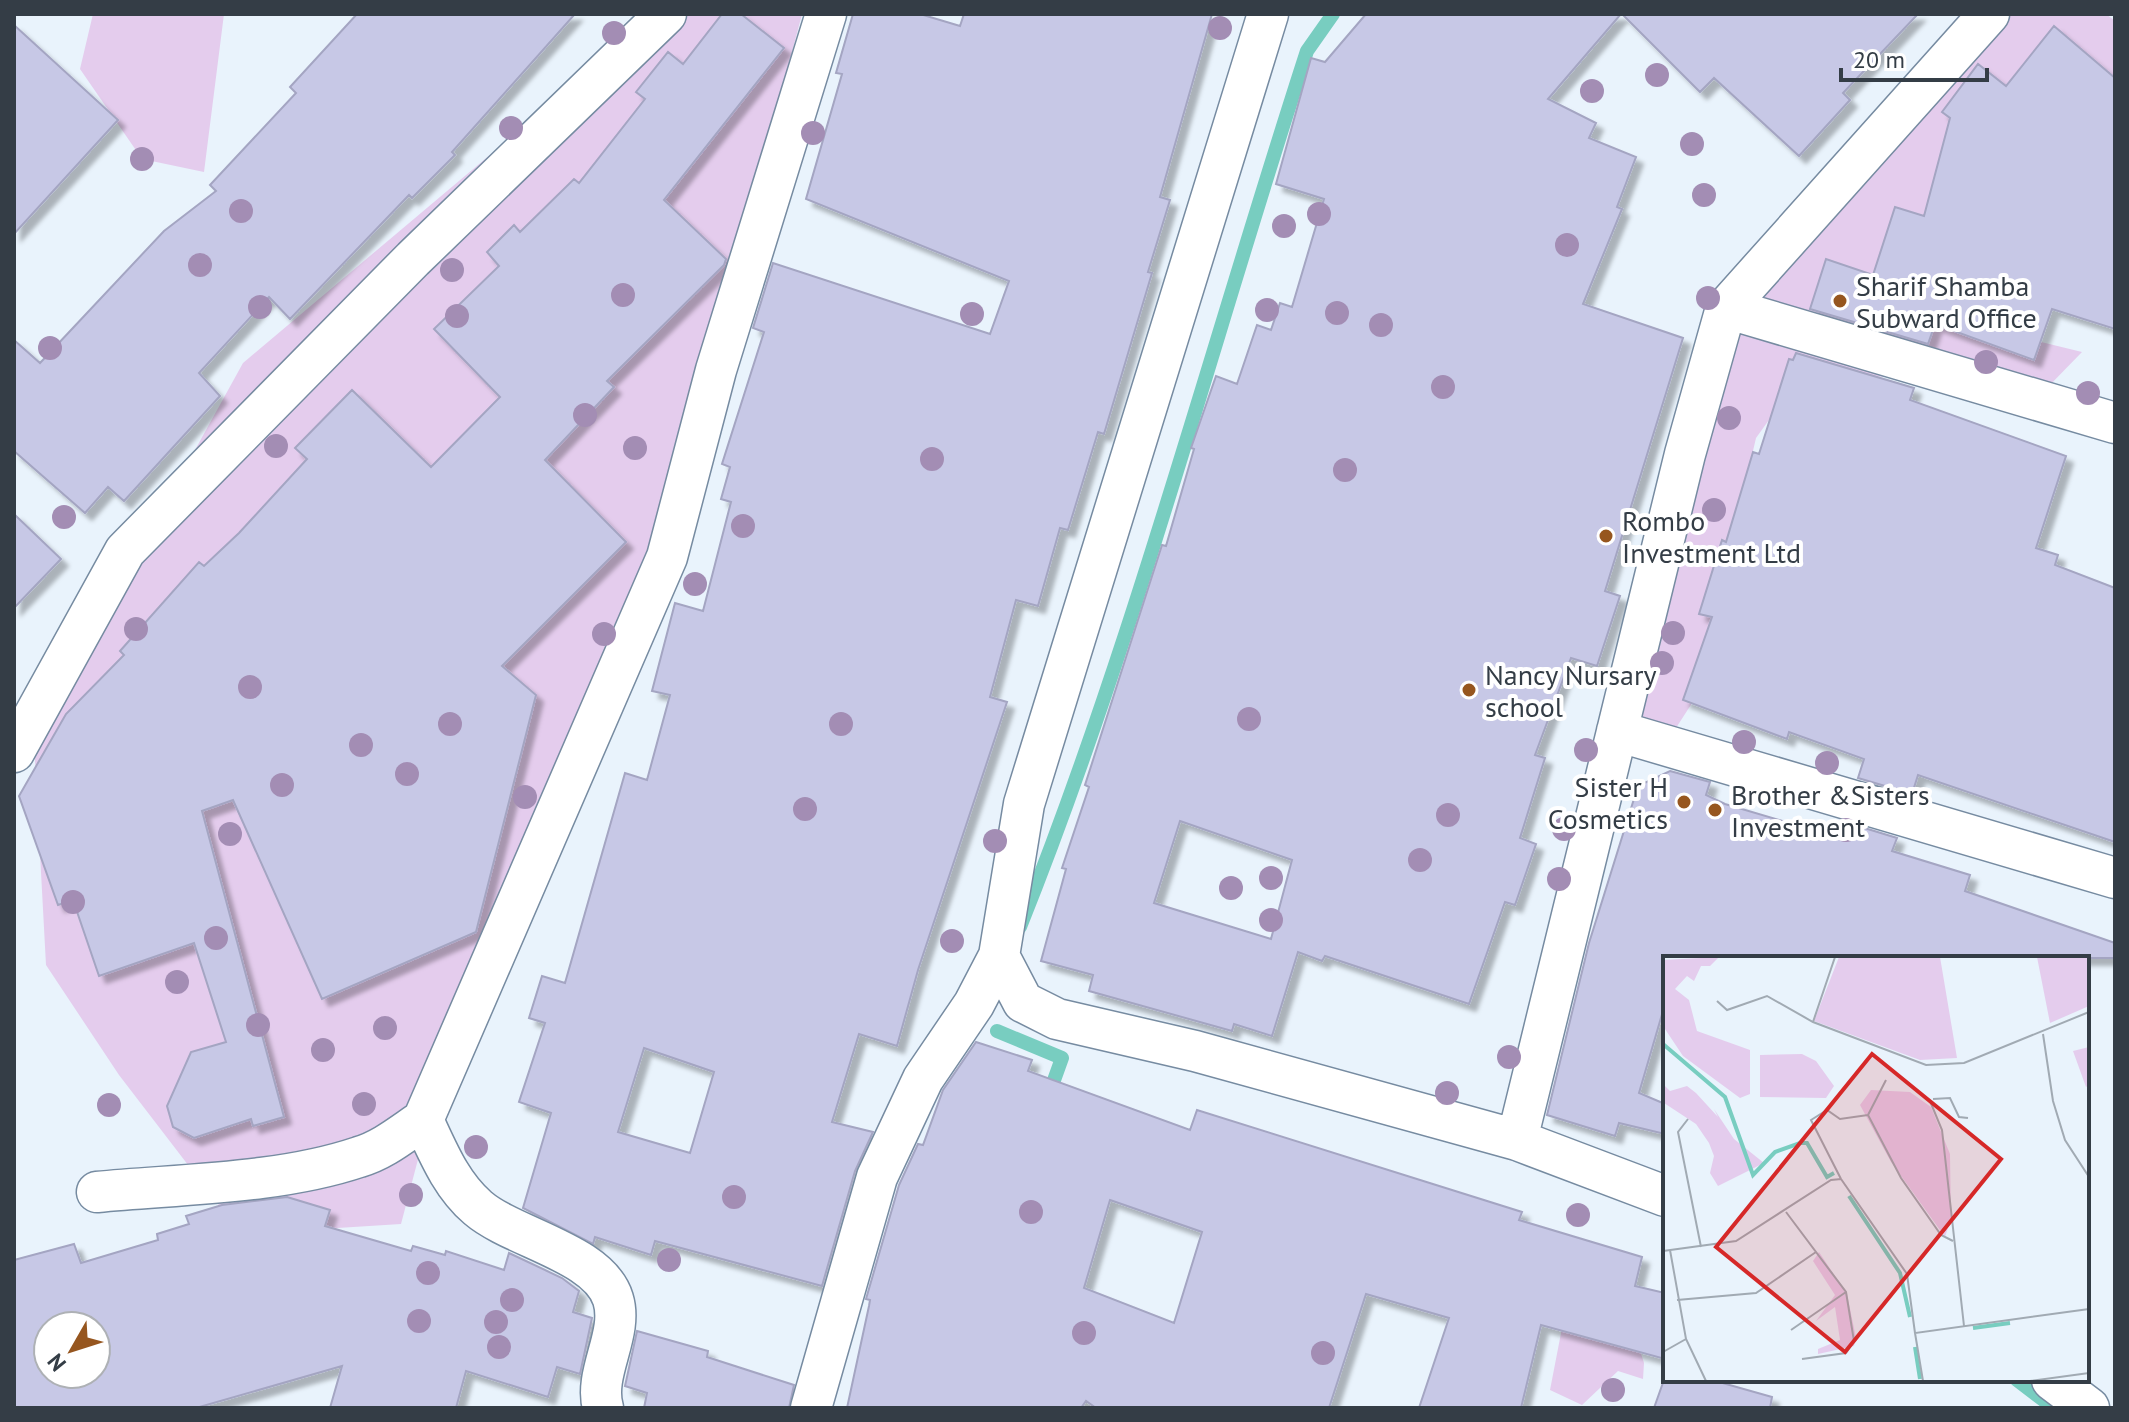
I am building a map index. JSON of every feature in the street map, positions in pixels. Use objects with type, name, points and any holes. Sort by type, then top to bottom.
[{"type":"street","points":[[14,752],[125,551],[413,259],[666,14]]},
{"type":"street","points":[[97,1192],[288,1173],[359,1157],[388,1144],[423,1120],[667,557],[716,370],[826,14]]},
{"type":"street","points":[[811,1408],[877,1177],[923,1079],[974,1004],[999,956],[1024,804],[1268,14]]},
{"type":"street","points":[[1517,1140],[1685,454],[1726,308],[1989,14]]},
{"type":"street","points":[[1726,308],[2115,423]]},
{"type":"street","points":[[1617,731],[2115,878]]},
{"type":"street","points":[[999,956],[1023,1002],[1057,1019],[1195,1051],[1517,1140],[1663,1195]]},
{"type":"street","points":[[423,1120],[451,1177],[478,1208],[498,1222],[575,1260],[606,1283],[614,1300],[615,1319],[603,1383],[603,1408]]},
{"type":"street","points":[[2055,1382],[2089,1408]]},
{"type":"shaded area","points":[[93,14],[224,14],[204,172],[142,159],[80,69]]},
{"type":"shaded area","points":[[657,14],[802,14],[618,715],[456,1015],[401,1224],[241,1234],[119,1075],[46,965],[34,742],[243,363]]},
{"type":"shaded area","points":[[1960,14],[2106,14],[2115,21],[2115,109],[1880,303],[2082,352],[2046,389],[1804,371],[1756,438],[1696,697],[1674,731],[1607,709],[1733,290]]},
{"type":"shaded area","points":[[1562,1328],[1638,1344],[1644,1363],[1643,1379],[1618,1371],[1582,1405],[1550,1390]]},
{"type":"building","points":[[357,14],[575,14],[452,152],[455,155],[412,198],[409,195],[290,319],[269,297],[199,373],[220,396],[124,501],[108,487],[85,513],[14,451],[14,340],[40,363],[164,231],[216,191],[210,185],[296,93],[290,87]]},
{"type":"building","points":[[722,14],[741,14],[784,48],[664,200],[726,259],[724,265],[607,381],[614,387],[545,460],[626,542],[502,666],[536,695],[476,932],[322,999],[233,800],[202,811],[284,1117],[253,1126],[251,1119],[194,1138],[173,1127],[167,1106],[191,1052],[226,1042],[194,943],[99,976],[73,900],[58,905],[19,796],[66,714],[124,655],[120,651],[199,562],[204,566],[239,533],[307,459],[295,448],[352,390],[431,467],[500,397],[434,329],[499,266],[487,252],[514,225],[520,232],[574,179],[579,183],[645,99],[636,92],[668,52],[683,64]]},
{"type":"building","points":[[853,14],[920,14],[960,26],[964,14],[1212,14],[1160,197],[1170,200],[1148,272],[1152,273],[1104,434],[1098,432],[1068,530],[1060,528],[1038,606],[1016,600],[990,697],[1007,702],[918,970],[897,1046],[859,1034],[832,1122],[873,1132],[855,1171],[822,1286],[655,1241],[651,1255],[595,1237],[593,1244],[523,1208],[551,1113],[519,1102],[545,1023],[529,1018],[542,976],[565,983],[625,773],[647,780],[670,695],[652,691],[675,603],[703,611],[731,502],[721,499],[730,467],[722,464],[764,332],[753,328],[773,263],[990,334],[1009,281],[806,199],[842,74],[836,73]],"holes":[[[644,1048],[714,1072],[690,1153],[618,1132]]]},
{"type":"building","points":[[1366,14],[1621,14],[1548,99],[1596,123],[1589,138],[1636,157],[1617,207],[1622,209],[1583,304],[1683,338],[1605,591],[1620,596],[1597,666],[1571,658],[1535,755],[1545,758],[1520,838],[1536,844],[1515,905],[1505,902],[1469,1004],[1325,956],[1322,961],[1298,952],[1272,1036],[1234,1024],[1232,1031],[1089,991],[1093,975],[1041,961],[1066,869],[1062,868],[1089,787],[1085,785],[1162,545],[1166,546],[1194,449],[1191,448],[1216,376],[1237,384],[1257,325],[1271,330],[1280,303],[1292,307],[1324,199],[1276,184],[1311,58],[1325,62]],"holes":[[[1180,821],[1292,860],[1271,939],[1154,903]]]},
{"type":"building","points":[[1622,14],[1918,14],[1843,93],[1850,100],[1799,156],[1714,78],[1700,92]]},
{"type":"building","points":[[14,25],[118,120],[14,234]]},
{"type":"building","points":[[2054,26],[2115,78],[2115,329],[2052,309],[2034,360],[1935,324],[1928,344],[1810,309],[1826,259],[1873,275],[1895,207],[1924,216],[1950,118],[1942,112],[1978,64],[2006,86]]},
{"type":"building","points":[[1796,353],[1914,388],[1910,400],[2066,456],[2036,548],[2058,555],[2055,565],[2115,588],[2115,842],[1918,775],[1912,794],[1858,778],[1864,759],[1789,732],[1787,739],[1683,700],[1712,617],[1699,614],[1722,540],[1726,542],[1753,452],[1759,454],[1789,359],[1793,360]]},
{"type":"building","points":[[14,514],[61,559],[14,608]]},
{"type":"building","points":[[1670,771],[1710,782],[1706,795],[1725,804],[1840,838],[1845,822],[1897,838],[1892,851],[1970,875],[1965,891],[2115,943],[2115,958],[1663,956],[1663,1011],[1639,1093],[1663,1103],[1663,1134],[1619,1123],[1615,1136],[1547,1115],[1589,943],[1638,786]]},
{"type":"building","points":[[976,1042],[1032,1060],[1028,1071],[1190,1130],[1197,1110],[1522,1212],[1519,1220],[1642,1257],[1635,1286],[1663,1293],[1663,1358],[1541,1325],[1521,1408],[1419,1408],[1449,1318],[1366,1294],[1329,1408],[1096,1408],[1086,1401],[1081,1408],[847,1408],[869,1306],[870,1300],[866,1299],[899,1185],[918,1144],[923,1145],[943,1090]],"holes":[[[1110,1200],[1202,1232],[1174,1323],[1084,1288]]]},
{"type":"building","points":[[287,1197],[330,1210],[325,1226],[411,1251],[413,1246],[445,1255],[446,1251],[504,1270],[509,1253],[562,1278],[579,1291],[573,1312],[592,1318],[580,1374],[557,1367],[548,1397],[466,1371],[456,1408],[330,1408],[342,1366],[196,1408],[14,1408],[14,1260],[74,1244],[81,1263],[158,1240],[157,1234],[189,1224],[186,1216],[222,1205]]},
{"type":"building","points":[[637,1331],[708,1351],[707,1357],[794,1385],[789,1408],[644,1408],[647,1393],[625,1386]]},
{"type":"building","points":[[1663,1382],[1719,1382],[1772,1397],[1770,1408],[1654,1408]]},
{"type":"waterway","points":[[1020,927],[1100,711],[1136,602],[1307,51],[1333,14]]},
{"type":"waterway","points":[[997,1031],[1062,1058],[1048,1097]]},
{"type":"waterway","points":[[2020,1382],[2054,1408]]},
{"type":"place","name":"Sharif Shamba Subward Office","points":[[1840,301]]},
{"type":"place","name":"Rombo Investment Ltd","points":[[1606,536]]},
{"type":"place","name":"Nancy Nursary school","points":[[1469,690]]},
{"type":"place","name":"Sister H Cosmetics","points":[[1684,802]]},
{"type":"place","name":"Brother &Sisters Investment","points":[[1715,810]]}]
